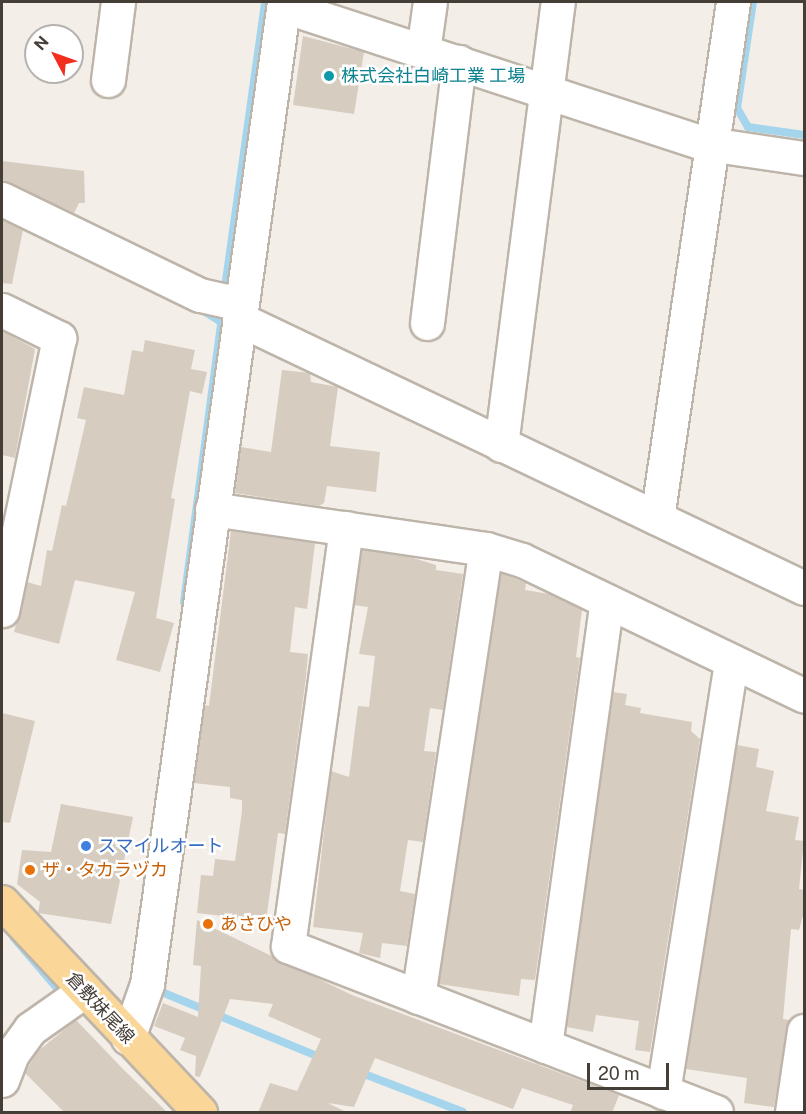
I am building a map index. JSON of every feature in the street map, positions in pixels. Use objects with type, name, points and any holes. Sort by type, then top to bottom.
[{"type":"main road","name":"倉敷妹尾線","points":[[2,902],[201,1113]]},
{"type":"street","points":[[108,80],[118,2]]},
{"type":"street","points":[[423,51],[430,2]]},
{"type":"street","points":[[501,445],[558,2]]},
{"type":"street","points":[[657,518],[734,2]]},
{"type":"street","points":[[128,1038],[147,984],[212,509],[232,306],[284,4],[714,146],[804,158]]},
{"type":"street","points":[[427,323],[459,63]]},
{"type":"street","points":[[2,199],[200,295],[232,306],[501,445],[804,588]]},
{"type":"street","points":[[2,310],[59,338],[2,610]]},
{"type":"street","points":[[212,509],[486,549],[522,560],[804,696]]},
{"type":"street","points":[[346,528],[288,946],[716,1113]]},
{"type":"street","points":[[418,997],[486,549]]},
{"type":"street","points":[[545,1046],[607,601]]},
{"type":"street","points":[[663,1092],[731,661]]},
{"type":"street","points":[[2,1080],[12,1054],[30,1029],[84,991]]},
{"type":"street","points":[[792,1113],[804,1031]]},
{"type":"building","name":"株式会社白崎工業 工場","points":[[303,36],[364,52],[354,114],[293,105]]},
{"type":"building","points":[[2,161],[84,171],[85,203],[79,203],[74,213],[2,180]]},
{"type":"building","points":[[2,220],[23,230],[12,284],[2,283]]},
{"type":"building","points":[[2,331],[35,349],[15,458],[2,455]]},
{"type":"building","points":[[145,340],[195,350],[191,369],[207,372],[202,394],[190,391],[171,498],[175,499],[156,618],[174,623],[160,672],[116,660],[135,592],[75,580],[59,644],[14,632],[27,582],[41,586],[47,550],[52,551],[62,505],[66,506],[86,420],[77,418],[84,387],[124,395],[132,350],[143,352]]},
{"type":"building","points":[[282,370],[310,373],[311,382],[338,387],[330,446],[380,452],[376,492],[327,486],[324,503],[319,506],[235,493],[241,447],[271,452]]},
{"type":"building","points":[[231,531],[315,543],[307,609],[295,607],[290,652],[308,654],[306,677],[285,834],[278,833],[266,921],[197,913],[201,875],[213,876],[215,859],[235,861],[242,811],[242,800],[230,798],[230,787],[194,783],[205,705],[209,706]]},
{"type":"building","points":[[362,550],[410,557],[436,565],[436,570],[463,574],[443,710],[430,708],[424,751],[436,752],[423,842],[408,840],[400,891],[415,894],[407,946],[382,943],[380,958],[359,953],[363,933],[313,927],[331,771],[349,777],[358,706],[369,707],[375,656],[359,654],[368,607],[354,605]]},
{"type":"building","points":[[501,573],[526,583],[525,590],[549,594],[582,610],[576,657],[580,658],[535,980],[521,979],[519,996],[439,984]]},
{"type":"building","points":[[613,692],[627,694],[625,705],[641,708],[640,713],[692,722],[691,731],[700,739],[650,1052],[635,1050],[639,1021],[596,1015],[593,1032],[567,1027]]},
{"type":"building","points":[[2,713],[35,721],[10,823],[2,822]]},
{"type":"building","points":[[737,745],[759,749],[756,767],[774,771],[766,811],[799,817],[795,840],[804,841],[799,889],[804,890],[804,912],[799,930],[791,929],[783,1019],[789,1020],[774,1107],[744,1103],[747,1078],[686,1069]]},
{"type":"building","points":[[61,804],[133,817],[111,924],[38,913],[40,902],[17,884],[22,850],[51,852]]},
{"type":"building","points":[[197,920],[352,995],[619,1095],[612,1113],[570,1113],[573,1105],[522,1088],[513,1109],[375,1058],[354,1107],[328,1103],[348,1113],[258,1113],[270,1083],[297,1091],[321,1039],[268,1016],[273,1004],[230,999],[200,1077],[195,1076],[196,1056],[180,1050],[185,1038],[154,1026],[163,1003],[198,1017],[201,966],[193,965]]},
{"type":"building","points":[[76,1020],[168,1113],[65,1113],[25,1073],[37,1052]]},
{"type":"waterway","points":[[224,295],[265,2]]},
{"type":"waterway","points":[[753,2],[737,108],[748,127],[804,135]]},
{"type":"waterway","points":[[199,308],[221,322]]},
{"type":"waterway","points":[[184,602],[223,308]]},
{"type":"waterway","points":[[14,938],[57,988]]},
{"type":"waterway","points":[[164,993],[322,1058]]},
{"type":"waterway","points":[[359,1072],[463,1112]]},
{"type":"place","name":"株式会社白崎工業 工場","points":[[329,76]]},
{"type":"place","name":"スマイルオート","points":[[86,846]]},
{"type":"place","name":"ザ・タカラヅカ","points":[[30,870]]},
{"type":"place","name":"あさひや","points":[[208,924]]}]
